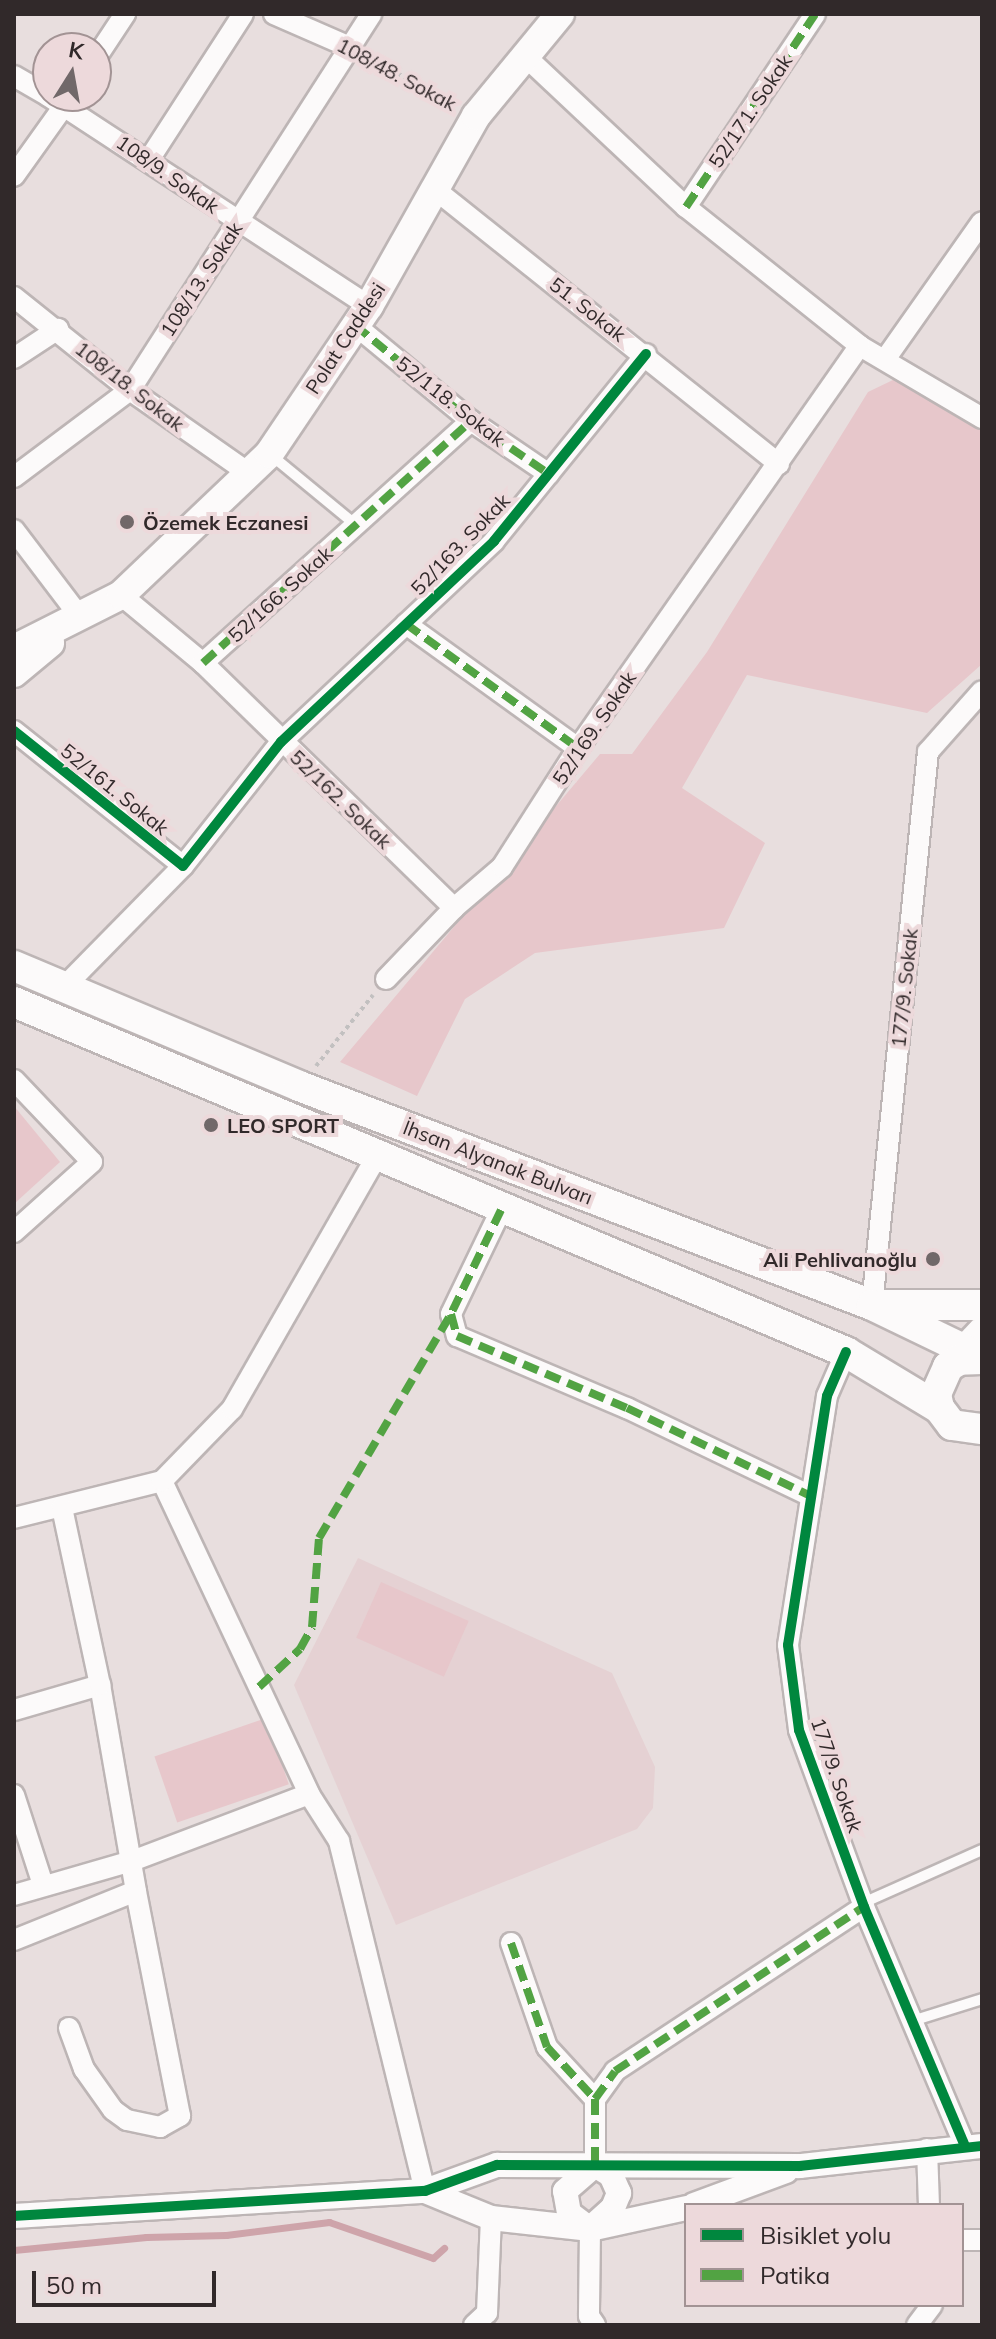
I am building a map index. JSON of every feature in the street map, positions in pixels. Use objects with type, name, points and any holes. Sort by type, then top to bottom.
[{"type":"main road","name":"Polat Caddesi","points":[[14,649],[121,595],[269,454],[362,316],[432,187],[476,116],[560,14]]},
{"type":"main road","name":"Polat Caddesi","points":[[14,673],[80,617]]},
{"type":"main road","name":"İhsan Alyanak Bulvarı","points":[[14,966],[66,985],[299,1086],[872,1305],[971,1353]]},
{"type":"main road","name":"İhsan Alyanak Bulvarı","points":[[14,1002],[501,1210],[846,1352],[939,1408],[975,1435]]},
{"type":"main road","points":[[872,1305],[982,1305]]},
{"type":"main road","points":[[939,1408],[939,1379],[971,1353]]},
{"type":"street","points":[[112,34],[125,14]]},
{"type":"street","points":[[150,158],[243,14]]},
{"type":"street","name":"108/48. Sokak","points":[[274,14],[352,48]]},
{"type":"street","name":"108/13. Sokak","points":[[14,477],[130,390],[371,14]]},
{"type":"street","name":"52/171. Sokak","points":[[686,207],[815,14]]},
{"type":"street","points":[[525,56],[686,207],[860,346],[886,358],[982,418]]},
{"type":"street","name":"108/9. Sokak","points":[[14,76],[32,85]]},
{"type":"street","points":[[14,176],[50,112]]},
{"type":"street","name":"108/9. Sokak","points":[[79,112],[150,158],[362,316]]},
{"type":"street","name":"51. Sokak","points":[[432,187],[646,354],[779,464]]},
{"type":"street","points":[[886,358],[982,222]]},
{"type":"street","name":"108/18. Sokak","points":[[14,297],[58,329],[130,390],[247,472]]},
{"type":"street","name":"52/118. Sokak","points":[[362,316],[471,421],[549,474]]},
{"type":"street","points":[[14,358],[58,329]]},
{"type":"street","name":"52/169. Sokak","points":[[386,979],[454,908],[502,867],[578,748],[860,346]]},
{"type":"street","name":"52/163. Sokak","points":[[281,742],[494,541],[646,354]]},
{"type":"street","name":"52/166. Sokak","points":[[203,663],[471,421]]},
{"type":"street","points":[[14,530],[80,617]]},
{"type":"street","name":"52/162. Sokak","points":[[121,595],[203,663],[454,908]]},
{"type":"street","points":[[406,624],[578,748]]},
{"type":"street","name":"177/9. Sokak","points":[[872,1305],[928,752],[982,691]]},
{"type":"street","name":"52/161. Sokak","points":[[14,731],[183,866]]},
{"type":"street","points":[[66,985],[183,866],[281,742]]},
{"type":"street","points":[[14,1080],[92,1162],[14,1232]]},
{"type":"street","points":[[14,1518],[162,1481],[232,1409],[377,1156]]},
{"type":"street","points":[[501,1210],[451,1314],[457,1336],[627,1408],[811,1496]]},
{"type":"street","name":"177/9. Sokak","points":[[846,1352],[827,1396],[788,1645],[799,1730],[863,1905],[912,2021],[974,2146]]},
{"type":"street","points":[[162,1481],[309,1794],[339,1841],[425,2191]]},
{"type":"street","points":[[62,1507],[100,1685],[180,2116],[160,2127],[127,2120],[113,2110],[84,2069],[69,2028]]},
{"type":"street","points":[[14,1710],[100,1685]]},
{"type":"street","points":[[14,1895],[132,1861],[309,1794]]},
{"type":"street","points":[[14,1795],[43,1885]]},
{"type":"street","points":[[14,1940],[136,1891]]},
{"type":"street","points":[[590,2229],[569,2213],[565,2191],[595,2165],[595,2099],[615,2071],[863,1905]]},
{"type":"street","points":[[511,1943],[547,2047],[595,2099]]},
{"type":"street","points":[[14,2216],[425,2191],[497,2165],[800,2166],[974,2146]]},
{"type":"street","points":[[927,2149],[929,2203]]},
{"type":"street","points":[[595,2165],[611,2175],[619,2193],[613,2208],[590,2229],[589,2316],[595,2325]]},
{"type":"street","points":[[699,2203],[800,2166]]},
{"type":"street","points":[[425,2191],[491,2218],[590,2229],[684,2208]]},
{"type":"street","points":[[474,2325],[487,2313],[491,2218]]},
{"type":"street","points":[[917,2325],[930,2307]]},
{"type":"lane","points":[[269,454],[357,526]]},
{"type":"lane","points":[[863,1905],[982,1850]]},
{"type":"lane","points":[[912,2021],[982,1999]]},
{"type":"path","points":[[299,1086],[386,979]]},
{"type":"shaded area","points":[[895,379],[982,431],[982,664],[927,713],[747,675],[682,788],[765,843],[724,928],[535,953],[465,999],[417,1096],[340,1062],[600,754],[632,754],[707,652],[868,392]]},
{"type":"shaded area","points":[[14,1106],[60,1162],[14,1204]]},
{"type":"shaded area","points":[[358,1558],[612,1673],[655,1767],[653,1808],[637,1829],[396,1925],[294,1685]]},
{"type":"shaded area","points":[[381,1582],[469,1621],[444,1677],[356,1638]]},
{"type":"shaded area","points":[[266,1718],[289,1784],[177,1823],[154,1756]]},
{"type":"waterway","points":[[14,2250],[146,2237],[226,2235],[329,2222],[433,2258],[444,2248]]},
{"type":"marked path","points":[[686,207],[815,14]]},
{"type":"marked path","points":[[355,325],[471,421],[549,474]]},
{"type":"marked path","points":[[203,663],[471,421]]},
{"type":"marked path","points":[[406,624],[578,748]]},
{"type":"marked path","points":[[501,1210],[451,1314],[457,1336],[627,1408],[811,1496]]},
{"type":"marked path","points":[[259,1687],[300,1649],[312,1627],[319,1538],[451,1314]]},
{"type":"marked path","points":[[595,2099],[615,2071],[864,1907]]},
{"type":"marked path","points":[[511,1943],[547,2047],[595,2099],[595,2165]]},
{"type":"cycle path","points":[[14,731],[183,866],[281,742],[494,541],[646,354]]},
{"type":"cycle path","points":[[846,1352],[827,1396],[788,1645],[799,1730],[864,1907],[965,2146]]},
{"type":"cycle path","points":[[14,2216],[425,2191],[497,2165],[800,2166],[982,2146]]},
{"type":"place","name":"Özemek Eczanesi","points":[[127,522]]},
{"type":"place","name":"LEO SPORT","points":[[211,1125]]},
{"type":"place","name":"Ali Pehlivanoğlu","points":[[933,1259]]}]
